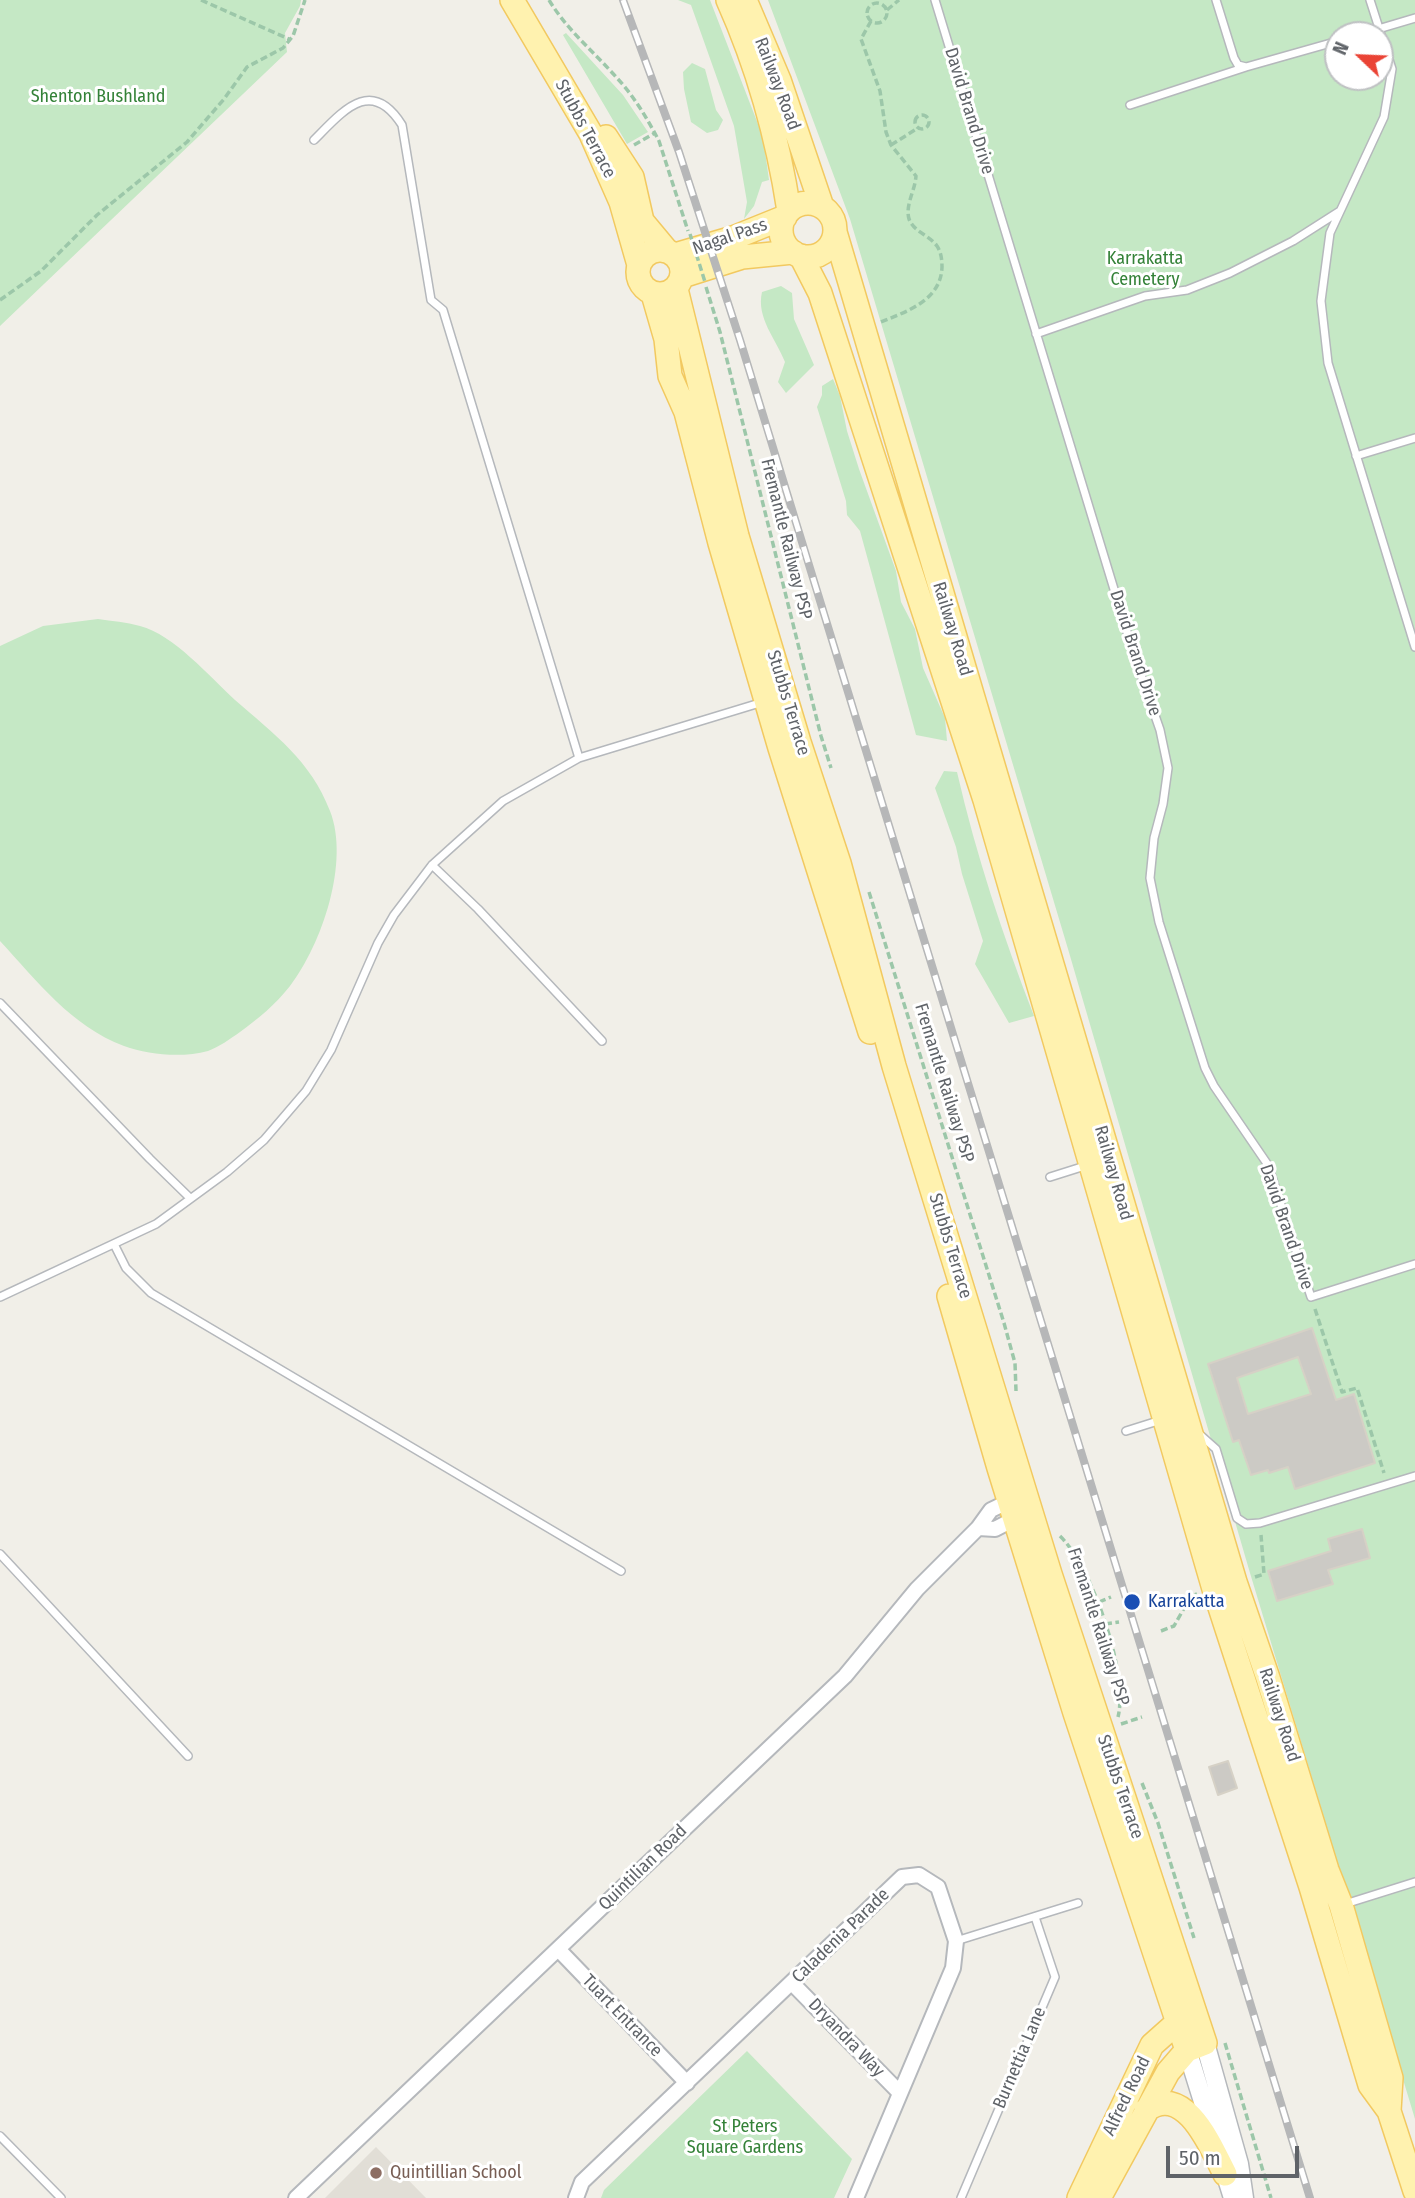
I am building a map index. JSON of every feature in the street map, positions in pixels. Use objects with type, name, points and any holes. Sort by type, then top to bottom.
[{"type":"main road","name":"Stubbs Terrace","points":[[512,0],[591,135],[621,202],[639,265]]},
{"type":"main road","name":"Stubbs Terrace","points":[[529,0],[632,177],[645,226],[675,268],[737,536],[799,742],[839,863],[894,1066],[1021,1506],[1076,1713],[1188,2017],[1205,2041]]},
{"type":"main road","name":"Railway Road","points":[[728,0],[770,117],[782,163],[787,214]]},
{"type":"main road","name":"Railway Road","points":[[745,0],[779,80],[822,207]]},
{"type":"main road","points":[[805,203],[822,207],[832,218],[835,232],[833,240],[823,252],[808,257],[797,254],[787,247],[781,232],[787,214],[805,203]]},
{"type":"main road","name":"Nagal Pass","points":[[675,268],[787,214]]},
{"type":"main road","name":"Railway Road","points":[[835,232],[1176,1421],[1217,1597],[1318,1912],[1370,2085],[1389,2111],[1415,2191]]},
{"type":"main road","points":[[660,250],[675,268],[665,294],[653,294],[642,286],[639,265],[647,254],[660,250]]},
{"type":"main road","name":"Nagal Pass","points":[[675,268],[741,257],[797,254]]},
{"type":"main road","name":"Railway Road","points":[[797,254],[820,293],[1100,1161]]},
{"type":"main road","name":"Stubbs Terrace","points":[[653,294],[667,339],[670,376],[687,412],[720,543],[919,1188],[999,1468],[1021,1506]]},
{"type":"main road","name":"Railway Road","points":[[1176,1421],[1268,1678],[1340,1905],[1391,2078],[1389,2111]]},
{"type":"main road","name":"Alfred Road","points":[[1079,2198],[1152,2045],[1188,2017]]},
{"type":"main road","name":"Alfred Road","points":[[1099,2198],[1168,2072],[1205,2041]]},
{"type":"main road","points":[[1146,2110],[1152,2105],[1163,2103],[1177,2106],[1191,2115],[1225,2174]]},
{"type":"street","points":[[978,1528],[995,1529],[1021,1506]]},
{"type":"street","name":"Quintilian Road","points":[[296,2198],[845,1676],[917,1589],[978,1528],[991,1510],[1021,1506]]},
{"type":"street","name":"Caladenia Parade","points":[[576,2198],[582,2182],[902,1877],[919,1875],[939,1887],[956,1941],[953,1968],[856,2198]]},
{"type":"street","name":"Tuart Entrance","points":[[558,1950],[687,2084]]},
{"type":"street","name":"Dryandra Way","points":[[792,1983],[900,2093]]},
{"type":"street","name":"Stubbs Terrace","points":[[1205,2041],[1225,2174],[1233,2198]]},
{"type":"street","name":"Stubbs Terrace","points":[[1205,2041],[1239,2164],[1244,2198]]},
{"type":"lane","name":"David Brand Drive","points":[[934,0],[1134,655],[1160,730],[1167,768],[1163,804],[1154,838],[1150,878],[1159,922],[1205,1068],[1214,1086],[1268,1165],[1311,1297]]},
{"type":"lane","points":[[1216,0],[1234,58],[1238,65],[1246,67]]},
{"type":"lane","points":[[1370,0],[1377,21]]},
{"type":"lane","points":[[1394,24],[1415,18]]},
{"type":"lane","points":[[1130,105],[1324,45]]},
{"type":"lane","points":[[1388,91],[1384,117],[1330,233],[1321,301],[1328,363],[1415,647]]},
{"type":"lane","points":[[314,141],[346,108],[360,102],[375,100],[392,108],[402,125],[431,300],[443,310],[579,758]]},
{"type":"lane","points":[[1037,334],[1145,296],[1187,290],[1230,273],[1293,241],[1340,210]]},
{"type":"lane","points":[[1356,456],[1415,438]]},
{"type":"lane","points":[[0,1297],[156,1224],[264,1140],[306,1091],[331,1050],[385,928],[411,890],[432,865],[503,801],[579,758],[767,701]]},
{"type":"lane","points":[[432,865],[478,909],[602,1041]]},
{"type":"lane","points":[[0,1003],[150,1160],[190,1198]]},
{"type":"lane","points":[[1049,1177],[1100,1161]]},
{"type":"lane","points":[[114,1244],[126,1268],[151,1293],[621,1571]]},
{"type":"lane","points":[[1311,1297],[1415,1264]]},
{"type":"lane","points":[[1126,1431],[1176,1421],[1216,1449],[1237,1518],[1246,1524],[1260,1523],[1415,1476]]},
{"type":"lane","points":[[0,1554],[188,1756]]},
{"type":"lane","points":[[1318,1912],[1415,1882]]},
{"type":"lane","points":[[956,1941],[1078,1903]]},
{"type":"lane","name":"Burnettia Lane","points":[[961,2198],[1055,1977],[1035,1917]]},
{"type":"lane","points":[[0,2136],[61,2198]]},
{"type":"path","points":[[201,0],[290,39]]},
{"type":"path","points":[[0,300],[41,271],[97,215],[187,142],[247,67],[283,48],[290,39],[305,0]]},
{"type":"path","name":"Fremantle Railway PSP","points":[[549,0],[583,43],[619,80],[653,134],[690,234],[720,332],[833,776]]},
{"type":"path","points":[[871,21],[881,22],[886,17],[887,10],[899,0]]},
{"type":"path","points":[[871,21],[867,12],[872,4],[881,3],[887,10]]},
{"type":"path","points":[[863,329],[905,312],[934,293],[941,276],[939,249],[932,240],[914,228],[909,219],[908,209],[916,176],[891,145],[886,132],[880,91],[861,38],[871,21]]},
{"type":"path","points":[[891,145],[918,128],[925,128],[928,125],[925,115],[920,115],[915,120],[918,128]]},
{"type":"path","points":[[629,148],[653,134]]},
{"type":"path","name":"Fremantle Railway PSP","points":[[867,883],[1006,1330],[1015,1363],[1016,1395]]},
{"type":"path","points":[[1311,1297],[1342,1392],[1357,1388],[1388,1484]]},
{"type":"path","points":[[1054,1535],[1060,1536],[1079,1560],[1099,1602],[1119,1686],[1120,1714],[1115,1726],[1142,1717]]},
{"type":"path","points":[[1152,1602],[1191,1596]]},
{"type":"path","points":[[1099,1602],[1111,1597]]},
{"type":"path","points":[[1105,1624],[1119,1622]]},
{"type":"path","points":[[1142,1783],[1158,1823],[1194,1940]]},
{"type":"path","points":[[1205,2041],[1271,2198]]},
{"type":"shaded area","name":"Quintillian School","points":[[376,2147],[426,2198],[325,2198]]},
{"type":"green space","name":"Shenton Bushland","points":[[0,0],[301,0],[285,33],[287,52],[0,326]]},
{"type":"green space","points":[[678,0],[710,0],[763,137],[769,180],[762,182],[754,206],[744,219],[747,202],[734,126],[691,5]]},
{"type":"green space","name":"Karrakatta Cemetery","points":[[768,0],[1415,0],[1415,2119],[1250,1573],[1068,949],[850,219]]},
{"type":"green space","points":[[566,33],[623,95],[648,132],[627,144],[563,35]]},
{"type":"green space","points":[[692,63],[705,69],[716,110],[723,120],[718,130],[707,133],[691,122],[683,72]]},
{"type":"green space","points":[[781,286],[792,293],[794,319],[814,365],[786,393],[778,382],[785,362],[764,320],[761,302],[762,292]]},
{"type":"green space","points":[[833,379],[859,469],[896,571],[901,602],[915,629],[923,668],[945,718],[947,741],[916,735],[860,531],[847,515],[846,501],[817,407],[822,386]]},
{"type":"green space","points":[[98,619],[140,626],[178,647],[290,750],[313,777],[330,811],[337,854],[335,878],[330,902],[313,948],[285,993],[253,1022],[208,1051],[177,1055],[144,1052],[105,1037],[71,1015],[0,941],[0,646],[43,626]]},
{"type":"green space","points":[[944,771],[957,772],[991,895],[1034,1016],[1009,1023],[975,964],[983,941],[956,847],[935,788]]},
{"type":"green space","name":"St Peters Square Gardens","points":[[747,2051],[852,2159],[834,2198],[601,2198],[604,2190]]},
{"type":"building","points":[[1312,1328],[1336,1400],[1354,1394],[1375,1463],[1295,1489],[1288,1467],[1251,1475],[1239,1440],[1233,1442],[1208,1364]],"holes":[[[1298,1357],[1311,1394],[1248,1414],[1237,1378]]]},
{"type":"building","points":[[1362,1529],[1370,1558],[1328,1570],[1333,1584],[1277,1601],[1268,1571],[1331,1551],[1328,1539]]},
{"type":"building","points":[[1228,1761],[1237,1788],[1218,1795],[1209,1767]]},
{"type":"railway","points":[[623,0],[679,152],[740,340],[1310,2198]]},
{"type":"place","name":"Karrakatta","points":[[1132,1602]]},
{"type":"place","name":"Quintillian School","points":[[376,2173]]}]
